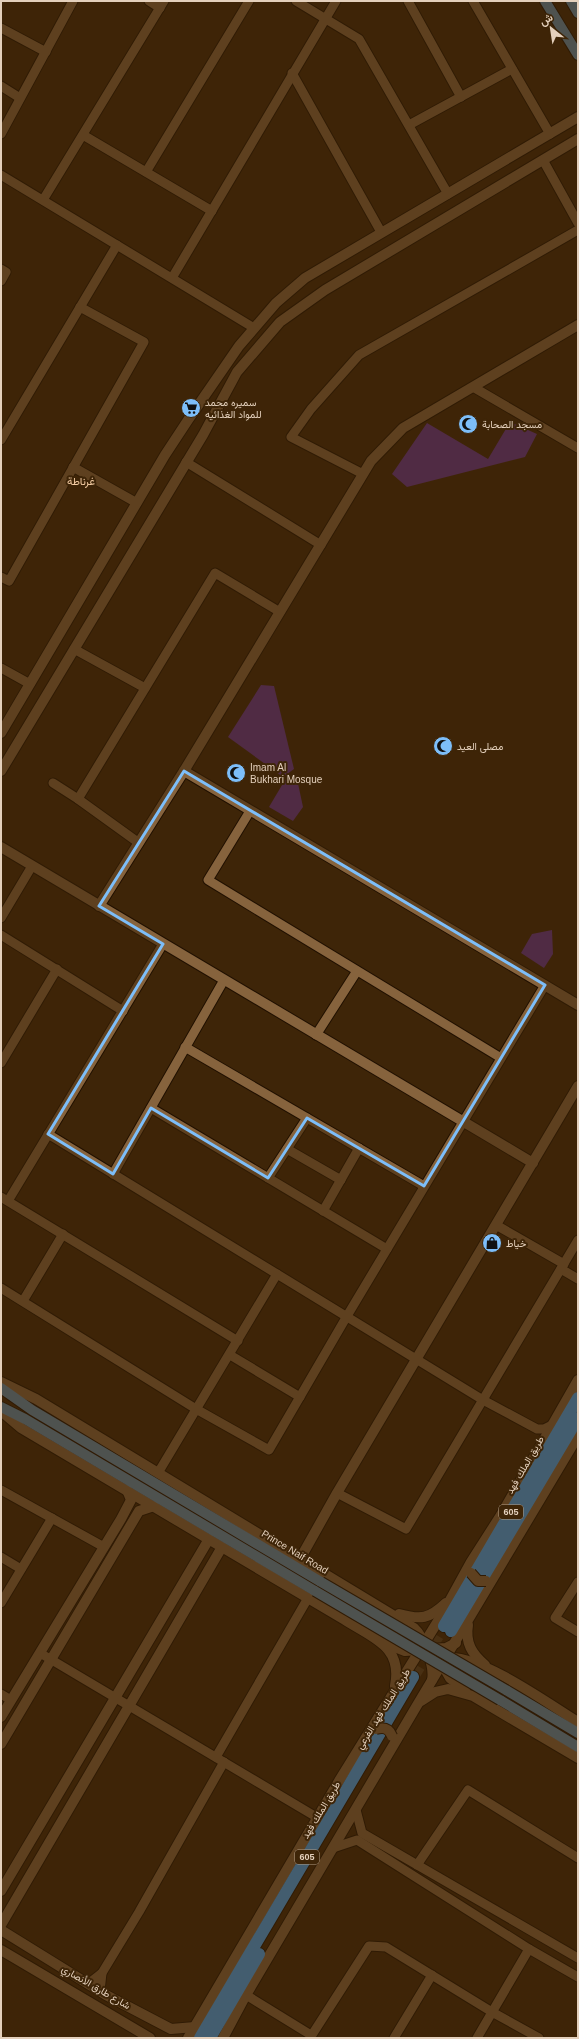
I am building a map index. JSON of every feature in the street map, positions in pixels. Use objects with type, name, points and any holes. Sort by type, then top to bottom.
[{"type":"highway","name":"طريق الملك فهد","points":[[446,1632],[578,1398]]},
{"type":"highway","name":"طريق الملك فهد","points":[[446,1632],[578,1418]]},
{"type":"highway","name":"طريق الملك فهد","points":[[200,2038],[413,1675]]},
{"type":"highway","name":"طريق الملك فهد","points":[[210,2038],[413,1675]]},
{"type":"main road","points":[[545,1],[578,55]]},
{"type":"main road","points":[[571,1],[578,13]]},
{"type":"main road","name":"Prince Naif Road","points":[[1,1388],[32,1410],[578,1733]]},
{"type":"main road","points":[[1,1407],[25,1419],[312,1595],[500,1700],[578,1747]]},
{"type":"street","points":[[1,134],[73,1]]},
{"type":"street","points":[[43,200],[162,4],[149,1]]},
{"type":"street","points":[[146,172],[249,1]]},
{"type":"street","points":[[296,1],[359,39],[448,194]]},
{"type":"street","points":[[172,278],[336,1]]},
{"type":"street","points":[[408,1],[461,97]]},
{"type":"street","points":[[473,1],[550,134]]},
{"type":"street","points":[[1,28],[46,52]]},
{"type":"street","points":[[409,125],[512,69]]},
{"type":"street","points":[[292,73],[381,232]]},
{"type":"street","points":[[1,86],[20,98]]},
{"type":"street","points":[[1,733],[136,503],[188,420],[238,346],[276,303],[305,278],[578,117]]},
{"type":"street","points":[[83,135],[212,211]]},
{"type":"street","points":[[1,771],[186,462],[237,372],[280,322],[325,290],[578,139]]},
{"type":"street","points":[[543,160],[578,223]]},
{"type":"street","points":[[1,175],[254,328]]},
{"type":"street","points":[[363,474],[291,437],[311,409],[359,356],[578,230]]},
{"type":"street","points":[[2,437],[117,244]]},
{"type":"street","points":[[1,269],[6,272],[1,281]]},
{"type":"street","points":[[1,577],[9,580],[144,342],[80,307]]},
{"type":"street","points":[[99,906],[184,771],[371,462],[403,428],[578,325]]},
{"type":"street","points":[[473,386],[578,448]]},
{"type":"street","points":[[186,462],[321,545]]},
{"type":"street","points":[[73,467],[136,503]]},
{"type":"street","points":[[78,799],[215,573],[280,612]]},
{"type":"street","points":[[74,649],[145,688]]},
{"type":"street","points":[[1,668],[30,684]]},
{"type":"street","points":[[184,771],[578,1005]]},
{"type":"street","points":[[53,783],[139,843]]},
{"type":"street","points":[[250,811],[208,880],[501,1058]]},
{"type":"street","points":[[1,847],[533,1163]]},
{"type":"street","points":[[1,918],[32,866]]},
{"type":"street","points":[[1,935],[123,1011]]},
{"type":"street","points":[[163,944],[48,1134],[5,1199],[238,1341]]},
{"type":"street","points":[[1,1063],[57,969]]},
{"type":"street","points":[[316,1035],[357,971]]},
{"type":"street","points":[[113,1174],[224,980]]},
{"type":"street","points":[[1,1288],[196,1409],[269,1450],[424,1186],[545,985]]},
{"type":"street","points":[[185,1047],[424,1186]]},
{"type":"street","points":[[300,1559],[337,1493],[496,1225],[533,1163],[575,1098],[578,1086]]},
{"type":"street","points":[[150,1108],[387,1249]]},
{"type":"street","points":[[268,1178],[307,1118]]},
{"type":"street","points":[[48,1134],[483,1400],[537,1429],[544,1429],[552,1425]]},
{"type":"street","points":[[323,1210],[359,1148]]},
{"type":"street","points":[[287,1149],[341,1180]]},
{"type":"street","points":[[496,1225],[562,1266],[578,1279]]},
{"type":"street","points":[[22,1301],[63,1234]]},
{"type":"street","points":[[337,1493],[406,1530],[578,1240]]},
{"type":"street","points":[[158,1473],[230,1355],[277,1274]]},
{"type":"street","points":[[230,1355],[300,1397]]},
{"type":"street","name":"طريق الملك فهد الفرعي","points":[[439,1660],[446,1632],[448,1601],[501,1515],[578,1380]]},
{"type":"street","name":"Prince Naif Road","points":[[1,1382],[36,1399],[391,1613]]},
{"type":"street","points":[[1,1411],[21,1428],[222,1547],[312,1595],[336,1615],[389,1649],[396,1661],[397,1676],[394,1690]]},
{"type":"street","name":"طريق الملك فهد الفرعي","points":[[188,2038],[318,1818],[372,1731],[394,1690],[413,1675],[426,1648],[446,1632],[468,1622],[578,1436]]},
{"type":"street","points":[[1,1490],[104,1547]]},
{"type":"street","points":[[1,1717],[131,1500],[127,1490]]},
{"type":"street","points":[[1,1744],[139,1511],[154,1506]]},
{"type":"street","points":[[1,1603],[52,1518]]},
{"type":"street","points":[[1,1892],[209,1539]]},
{"type":"street","points":[[1,1925],[222,1547]]},
{"type":"street","points":[[1,1557],[21,1569]]},
{"type":"street","points":[[471,1562],[471,1573],[478,1582],[486,1581],[496,1574]]},
{"type":"street","points":[[190,1570],[204,1578]]},
{"type":"street","points":[[578,1582],[555,1618],[578,1632]]},
{"type":"street","points":[[336,1615],[347,1612],[354,1604],[354,1594],[350,1589]]},
{"type":"street","points":[[216,1757],[312,1595]]},
{"type":"street","points":[[391,1613],[414,1618],[426,1617],[439,1610],[448,1601]]},
{"type":"street","points":[[391,1613],[418,1631],[426,1648],[439,1660],[450,1678],[473,1696]]},
{"type":"street","points":[[468,1622],[467,1639],[469,1646],[477,1658],[489,1669]]},
{"type":"street","points":[[371,1637],[399,1649],[446,1648],[446,1632]]},
{"type":"street","points":[[40,1653],[318,1818]]},
{"type":"street","points":[[413,1675],[415,1663],[462,1658],[501,1675],[578,1722]]},
{"type":"street","points":[[223,2038],[246,1996],[432,1680],[434,1670],[439,1660]]},
{"type":"street","points":[[483,1701],[477,1689],[480,1680],[489,1675],[501,1675]]},
{"type":"street","points":[[416,1707],[428,1696],[441,1690],[456,1690],[483,1701],[578,1758]]},
{"type":"street","points":[[1,1694],[11,1700]]},
{"type":"street","points":[[372,1731],[385,1728],[388,1730],[392,1736],[392,1747]]},
{"type":"street","points":[[88,1984],[102,1974],[224,1762]]},
{"type":"street","points":[[417,1865],[468,1790],[578,1858]]},
{"type":"street","points":[[356,1810],[362,1833],[578,1958]]},
{"type":"street","points":[[333,1848],[357,1840],[529,1949],[578,1976]]},
{"type":"street","name":"شارع طارق الأنصاري","points":[[1,1930],[100,1991],[171,2029],[195,2027]]},
{"type":"street","points":[[246,1996],[311,2036],[369,1946],[386,1947],[492,2012],[539,2038]]},
{"type":"street","points":[[477,2038],[529,1949]]},
{"type":"street","name":"شارع طارق الأنصاري","points":[[1,1950],[150,2038]]},
{"type":"street","points":[[100,1991],[102,1974]]},
{"type":"street","points":[[394,2038],[432,1975]]},
{"type":"highlighted area","points":[[184,771],[545,985],[424,1186],[307,1118],[268,1178],[151,1108],[113,1174],[48,1134],[163,944],[99,906]]},
{"type":"shaded area","points":[[510,422],[537,434],[525,457],[407,487],[392,474],[427,423],[488,459]]},
{"type":"shaded area","points":[[261,685],[274,686],[294,769],[283,777],[228,737]]},
{"type":"shaded area","points":[[296,774],[303,807],[293,821],[269,807],[285,780]]},
{"type":"shaded area","points":[[552,930],[553,954],[544,968],[521,953],[532,934]]},
{"type":"tunnel","points":[[413,1677],[444,1626]]},
{"type":"place","name":"سميره محمد للمواد الغذائيه","points":[[191,408]]},
{"type":"place","name":"مسجد الصحابة","points":[[468,424]]},
{"type":"place","name":"مصلى العيد","points":[[443,746]]},
{"type":"place","name":"Imam Al Bukhari Mosque","points":[[236,773]]},
{"type":"place","name":"خياط","points":[[492,1243]]},
{"type":"district","name":"غرناطة","points":[[81,481]]}]
